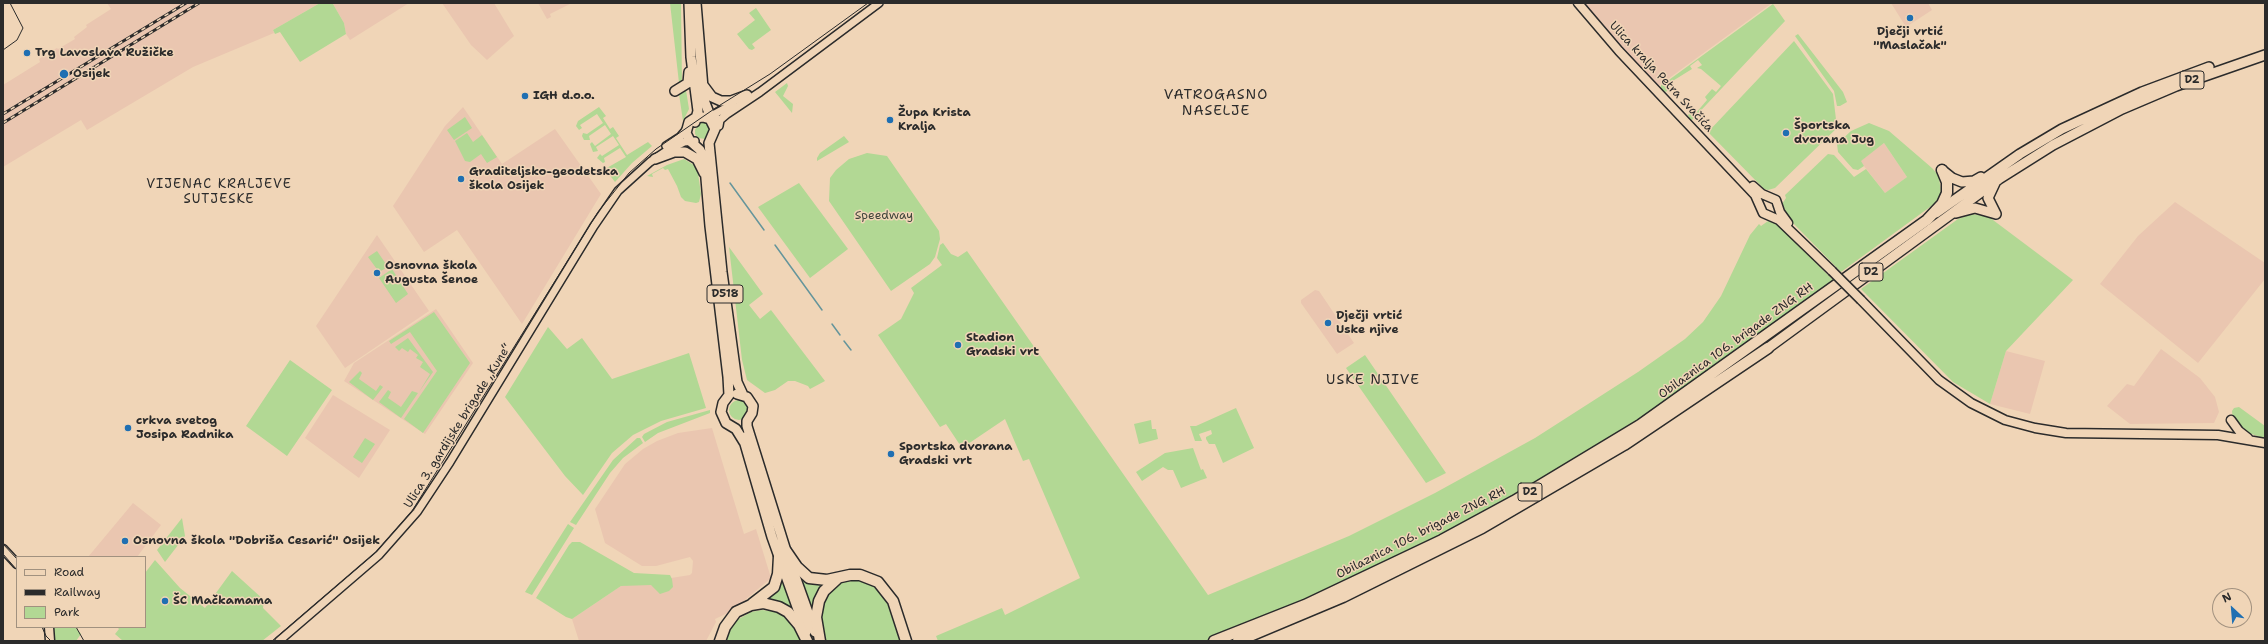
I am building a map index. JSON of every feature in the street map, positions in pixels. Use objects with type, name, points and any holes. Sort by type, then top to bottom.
[{"type":"highway","points":[[1927,220],[1942,204],[1947,193],[1946,182],[1942,170]]},
{"type":"highway","name":"Obilaznica 106. brigade ZNG RH","points":[[1214,641],[1305,605],[1392,565],[1442,540],[1542,485],[1640,425],[1927,220]]},
{"type":"highway","name":"Obilaznica 106. brigade ZNG RH","points":[[1238,641],[1356,591],[1482,528],[1624,446],[1768,348]]},
{"type":"highway","points":[[720,641],[722,632],[736,612],[751,605],[774,587],[782,554],[809,578],[817,581],[860,575],[878,582],[893,601],[906,641]]},
{"type":"highway","points":[[819,641],[816,617],[819,601],[827,588],[838,578]]},
{"type":"highway","points":[[751,605],[763,603],[784,609],[794,618],[808,641]]},
{"type":"main road","name":"D518","points":[[688,3],[691,57],[700,101],[707,110],[715,129],[708,159],[706,178],[710,226],[732,376],[743,395],[750,399],[753,406],[749,422],[748,440]]},
{"type":"main road","name":"D518","points":[[695,142],[691,136],[691,129],[700,101],[702,82],[696,3]]},
{"type":"main road","name":"Ulica kralja Petra Svačića","points":[[1578,3],[1619,51],[1755,195],[1760,205]]},
{"type":"main road","name":"Obilaznica 106. brigade ZNG RH","points":[[1927,220],[2000,168],[2062,129],[2142,92],[2205,69],[2265,55]]},
{"type":"main road","name":"Obilaznica 106. brigade ZNG RH","points":[[1768,348],[1944,218],[1999,179],[2053,145],[2122,109],[2208,74],[2265,55]]},
{"type":"main road","points":[[674,91],[688,83],[688,65],[691,57]]},
{"type":"main road","points":[[702,82],[712,97],[721,101],[731,101],[748,96]]},
{"type":"main road","name":"D518","points":[[710,117],[718,126],[718,132],[712,141]]},
{"type":"main road","points":[[695,119],[710,117]]},
{"type":"main road","name":"D518","points":[[695,119],[686,130],[695,142],[704,150],[708,159],[722,272],[732,376],[730,396],[726,411],[729,419],[737,424],[748,440],[808,641]]},
{"type":"main road","points":[[695,142],[712,141]]},
{"type":"main road","name":"Ulica kralja Petra Svačića","points":[[1712,149],[1762,194],[1769,197]]},
{"type":"main road","points":[[655,159],[674,152],[686,152],[696,159],[706,178]]},
{"type":"main road","points":[[1942,170],[1957,180],[1968,182],[2000,168]]},
{"type":"main road","points":[[1944,218],[1970,208],[1981,209],[1996,214],[1988,198],[1992,187],[1999,179]]},
{"type":"main road","points":[[1799,237],[1781,214],[1776,200],[1769,197],[1762,199],[1760,205],[1762,213],[1779,220],[1799,237],[1939,380],[1971,403],[2005,420],[2035,428],[2066,433],[2218,436],[2265,443]]},
{"type":"main road","points":[[1769,215],[1775,213],[1778,206]]},
{"type":"main road","name":"D518","points":[[732,376],[756,401],[757,411],[749,422]]},
{"type":"main road","points":[[730,396],[743,395]]},
{"type":"main road","name":"D518","points":[[730,396],[722,405],[722,415],[726,423],[748,440]]},
{"type":"main road","points":[[2231,420],[2239,431],[2254,441]]},
{"type":"main road","points":[[737,424],[749,422]]},
{"type":"main road","points":[[3,548],[16,563]]},
{"type":"main road","name":"D518","points":[[782,554],[819,641]]},
{"type":"main road","points":[[49,628],[50,641]]},
{"type":"street","points":[[718,126],[727,114],[880,3]]},
{"type":"street","points":[[710,117],[768,85]]},
{"type":"street","name":"Ulica 3. gardijske brigade „Kune“","points":[[279,641],[380,555],[417,512],[450,462],[598,220],[624,182],[638,167],[680,137],[686,130]]},
{"type":"street","name":"Ulica 3. gardijske brigade „Kune“","points":[[618,192],[655,159],[675,146],[695,142]]},
{"type":"shaded area","points":[[107,3],[320,3],[273,30],[274,33],[193,67],[87,130],[81,120],[3,167],[3,85],[40,62],[39,59],[45,55],[47,57],[51,54],[49,52],[57,48],[58,49],[75,39],[74,37],[87,27],[86,25],[111,9]]},
{"type":"shaded area","points":[[409,3],[350,40],[346,34],[344,23],[333,4]]},
{"type":"shaded area","points":[[442,3],[494,3],[514,36],[487,60],[471,45]]},
{"type":"shaded area","points":[[538,3],[572,3],[550,14],[551,17],[547,19]]},
{"type":"shaded area","points":[[1581,3],[1772,3],[1657,87]]},
{"type":"shaded area","name":"Dječji vrtić \"Maslačak\"","points":[[1891,3],[1928,3],[1932,10],[1906,27]]},
{"type":"shaded area","points":[[463,107],[502,164],[555,129],[601,194],[522,324],[457,230],[424,252],[393,206],[445,126]]},
{"type":"shaded area","points":[[1884,143],[1907,177],[1885,193],[1860,161]]},
{"type":"shaded area","points":[[2175,202],[2265,263],[2265,279],[2198,363],[2100,284],[2138,236]]},
{"type":"shaded area","name":"Osnovna škola Augusta Šenoe","points":[[377,235],[429,311],[345,368],[316,326]]},
{"type":"shaded area","name":"Dječji vrtić Uske njive","points":[[1315,290],[1319,291],[1354,343],[1337,354],[1301,303],[1301,300]]},
{"type":"shaded area","points":[[436,309],[473,363],[425,434],[344,381],[354,363]]},
{"type":"shaded area","points":[[2161,349],[2200,378],[2215,397],[2219,412],[2214,423],[2130,424],[2107,406],[2127,384],[2134,386]]},
{"type":"shaded area","points":[[2006,351],[2045,361],[2030,414],[1990,404]]},
{"type":"shaded area","points":[[333,395],[390,430],[359,478],[305,438]]},
{"type":"shaded area","points":[[712,428],[744,534],[756,529],[771,578],[732,611],[715,619],[716,622],[706,641],[579,641],[572,619],[621,586],[690,575],[692,573],[693,561],[690,557],[656,566],[642,566],[605,543],[595,509],[625,464],[643,449],[657,441],[678,433]]},
{"type":"shaded area","name":"Osnovna škola \"Dobriša Cesarić\" Osijek","points":[[133,503],[161,525],[138,556],[89,556]]},
{"type":"green space","points":[[320,3],[334,3],[333,4],[344,23],[346,34],[300,62],[280,32],[275,34],[273,30]]},
{"type":"green space","points":[[670,3],[681,3],[682,84],[679,83]]},
{"type":"green space","points":[[1773,4],[1785,21],[1691,121],[1688,115],[1692,111],[1695,114],[1707,100],[1705,97],[1712,89],[1716,92],[1721,86],[1701,69],[1697,68],[1702,65],[1698,60],[1690,66],[1692,69],[1671,82],[1672,84],[1666,92],[1661,90],[1661,84],[1662,85]]},
{"type":"green space","points":[[756,8],[771,30],[752,44],[755,48],[752,50],[749,49],[737,34],[755,20],[749,13]]},
{"type":"green space","points":[[1798,34],[1843,92],[1847,102],[1837,106],[1834,91],[1795,36]]},
{"type":"green space","points":[[1794,41],[1833,94],[1837,128],[1775,188],[1768,190],[1764,189],[1708,132]]},
{"type":"green space","points":[[787,83],[788,86],[783,96],[793,104],[792,113],[775,92]]},
{"type":"green space","points":[[686,90],[689,109],[683,121],[679,94]]},
{"type":"green space","points":[[599,107],[606,116],[603,118],[610,129],[613,127],[619,136],[616,138],[627,155],[648,142],[652,146],[632,163],[615,182],[605,169],[626,157],[620,148],[604,158],[605,162],[603,163],[597,158],[600,154],[602,156],[619,145],[613,136],[596,147],[598,151],[593,152],[590,144],[592,142],[595,146],[611,134],[605,125],[589,136],[590,140],[584,140],[582,136],[583,133],[587,134],[603,123],[597,114],[580,125],[582,128],[579,130],[576,126],[578,121]]},
{"type":"green space","points":[[465,117],[472,128],[454,140],[447,130]]},
{"type":"green space","points":[[701,121],[709,124],[711,129],[706,139],[698,138],[695,134],[695,130]]},
{"type":"green space","points":[[1869,123],[1889,131],[1932,168],[1939,176],[1941,194],[1934,204],[1841,272],[1792,222],[1783,209],[1782,204],[1786,198],[1785,195],[1828,154],[1834,155],[1854,177],[1866,169],[1885,193],[1907,177],[1884,143],[1861,161],[1864,166],[1858,170],[1853,169],[1838,152],[1837,144],[1851,131]]},
{"type":"green space","points":[[467,133],[473,142],[482,135],[497,157],[487,163],[481,154],[470,162],[465,161],[455,141]]},
{"type":"green space","points":[[844,136],[849,142],[817,161],[820,153]]},
{"type":"green space","name":"Speedway","points":[[867,153],[887,156],[939,231],[940,239],[935,257],[930,264],[891,291],[829,201],[830,178],[836,170],[849,159]]},
{"type":"green space","points":[[684,159],[694,165],[698,173],[701,194],[699,202],[696,203],[685,201],[681,197],[668,169],[665,170],[663,168],[652,174],[653,177],[647,176],[667,165]]},
{"type":"green space","points":[[799,183],[848,249],[810,278],[758,207]]},
{"type":"green space","points":[[1972,214],[1989,217],[2073,280],[2006,351],[1990,404],[1953,382],[1861,289],[1958,219]]},
{"type":"green space","points":[[1768,221],[1777,224],[1834,281],[1679,395],[1564,469],[1379,568],[1208,641],[938,641],[936,636],[1002,608],[1005,615],[1080,578],[1029,459],[1023,461],[1005,419],[962,448],[946,424],[940,427],[878,335],[901,319],[914,293],[911,288],[942,265],[937,258],[940,245],[943,243],[951,254],[958,257],[967,251],[1208,595],[1349,536],[1435,493],[1535,438],[1638,372],[1685,339],[1703,322],[1721,296],[1750,235],[1759,224],[1761,226]]},
{"type":"green space","points":[[729,247],[763,294],[749,305],[760,319],[771,310],[825,381],[810,389],[808,386],[795,381],[788,381],[775,390],[765,393],[747,380],[742,360]]},
{"type":"green space","points":[[377,251],[388,267],[379,272],[368,257]]},
{"type":"green space","points":[[392,269],[408,294],[396,303],[379,278]]},
{"type":"green space","points":[[434,312],[470,363],[423,433],[404,419],[437,371],[410,332],[391,344],[389,341]]},
{"type":"green space","points":[[548,327],[567,349],[582,338],[612,379],[689,353],[706,408],[661,421],[633,435],[612,453],[583,495],[565,476],[505,397]]},
{"type":"green space","points":[[408,338],[433,372],[419,392],[430,374],[420,367],[423,362],[416,358],[418,355],[410,349],[408,352],[402,348],[399,351],[395,347]]},
{"type":"green space","points":[[1365,355],[1446,473],[1426,483],[1346,368]]},
{"type":"green space","points":[[290,360],[332,390],[287,456],[246,426]]},
{"type":"green space","points":[[360,371],[362,373],[359,379],[376,391],[380,385],[383,387],[373,400],[349,382]]},
{"type":"green space","points":[[388,390],[391,392],[388,398],[401,407],[412,391],[418,393],[401,418],[379,402]]},
{"type":"green space","points":[[739,400],[746,403],[749,410],[746,417],[739,420],[732,417],[729,410],[732,403]]},
{"type":"green space","points":[[2239,407],[2265,426],[2265,439],[2244,431],[2233,420],[2232,411],[2234,408]]},
{"type":"green space","points":[[1236,408],[1254,448],[1223,463],[1215,444],[1209,444],[1206,439],[1206,437],[1212,434],[1211,430],[1199,434],[1202,441],[1195,441],[1190,426],[1196,426]]},
{"type":"green space","points":[[710,410],[710,413],[658,433],[645,442],[642,437],[644,434],[667,422]]},
{"type":"green space","points":[[1151,420],[1152,429],[1156,429],[1158,439],[1139,444],[1134,424]]},
{"type":"green space","points":[[365,438],[375,444],[362,463],[353,457]]},
{"type":"green space","points":[[637,438],[640,438],[643,443],[623,458],[610,473],[576,525],[570,522],[613,460]]},
{"type":"green space","points":[[1193,448],[1201,470],[1203,469],[1207,478],[1181,488],[1173,470],[1168,470],[1163,467],[1142,481],[1136,472],[1165,453]]},
{"type":"green space","points":[[182,518],[185,536],[165,562],[157,550]]},
{"type":"green space","points":[[568,524],[574,528],[532,595],[525,592]]},
{"type":"green space","points":[[572,542],[580,542],[634,573],[670,575],[673,587],[669,591],[660,594],[651,585],[621,586],[572,619],[566,617],[536,598]]},
{"type":"green space","points":[[155,560],[180,588],[205,608],[232,571],[264,600],[263,608],[281,626],[262,641],[123,641],[115,634],[119,629],[118,628],[146,628],[146,572]]},
{"type":"green space","points":[[797,570],[829,581],[814,618]]},
{"type":"green space","points":[[780,573],[798,617],[767,600],[766,597]]},
{"type":"green space","points":[[858,580],[872,583],[886,597],[904,641],[825,641],[820,613],[824,598],[840,583]]},
{"type":"green space","points":[[762,610],[777,612],[791,620],[804,641],[725,641],[732,624],[751,612]]},
{"type":"green space","points":[[52,628],[76,628],[81,634],[76,641],[53,641]]},
{"type":"waterway","points":[[730,183],[764,230]]},
{"type":"waterway","points":[[775,245],[822,310]]},
{"type":"waterway","points":[[832,324],[840,335]]},
{"type":"waterway","points":[[844,341],[851,350]]},
{"type":"tram line","points":[[3,50],[17,40],[23,28],[10,3]]},
{"type":"tram line","points":[[272,641],[375,553],[412,511],[598,212],[629,173],[656,149],[717,107],[770,74],[868,3]]},
{"type":"tram line","points":[[3,544],[16,558]]},
{"type":"tram line","points":[[3,554],[16,569]]},
{"type":"tram line","points":[[42,628],[46,636],[51,641]]},
{"type":"tram line","points":[[77,628],[84,641]]},
{"type":"railway","points":[[3,114],[186,3]]},
{"type":"railway","points":[[3,123],[199,3]]},
{"type":"place","name":"Dječji vrtić \"Maslačak\"","points":[[1910,18]]},
{"type":"place","name":"Trg Lavoslava Ružičke","points":[[27,53]]},
{"type":"place","name":"Osijek","points":[[64,74]]},
{"type":"place","name":"IGH d.o.o.","points":[[525,96]]},
{"type":"place","name":"Župa Krista Kralja","points":[[890,120]]},
{"type":"place","name":"Športska dvorana Jug","points":[[1786,133]]},
{"type":"place","name":"Graditeljsko-geodetska škola Osijek","points":[[461,179]]},
{"type":"place","name":"Osnovna škola Augusta Šenoe","points":[[377,273]]},
{"type":"place","name":"Dječji vrtić Uske njive","points":[[1328,323]]},
{"type":"place","name":"Stadion Gradski vrt","points":[[958,345]]},
{"type":"place","name":"crkva svetog Josipa Radnika","points":[[128,428]]},
{"type":"place","name":"Sportska dvorana Gradski vrt","points":[[891,454]]},
{"type":"place","name":"Osnovna škola \"Dobriša Cesarić\" Osijek","points":[[125,541]]},
{"type":"place","name":"ŠC Mačkamama","points":[[165,601]]},
{"type":"district","name":"VATROGASNO NASELJE","points":[[1216,104]]},
{"type":"district","name":"VIJENAC KRALJEVE SUTJESKE","points":[[219,192]]},
{"type":"district","name":"USKE NJIVE","points":[[1373,380]]}]
